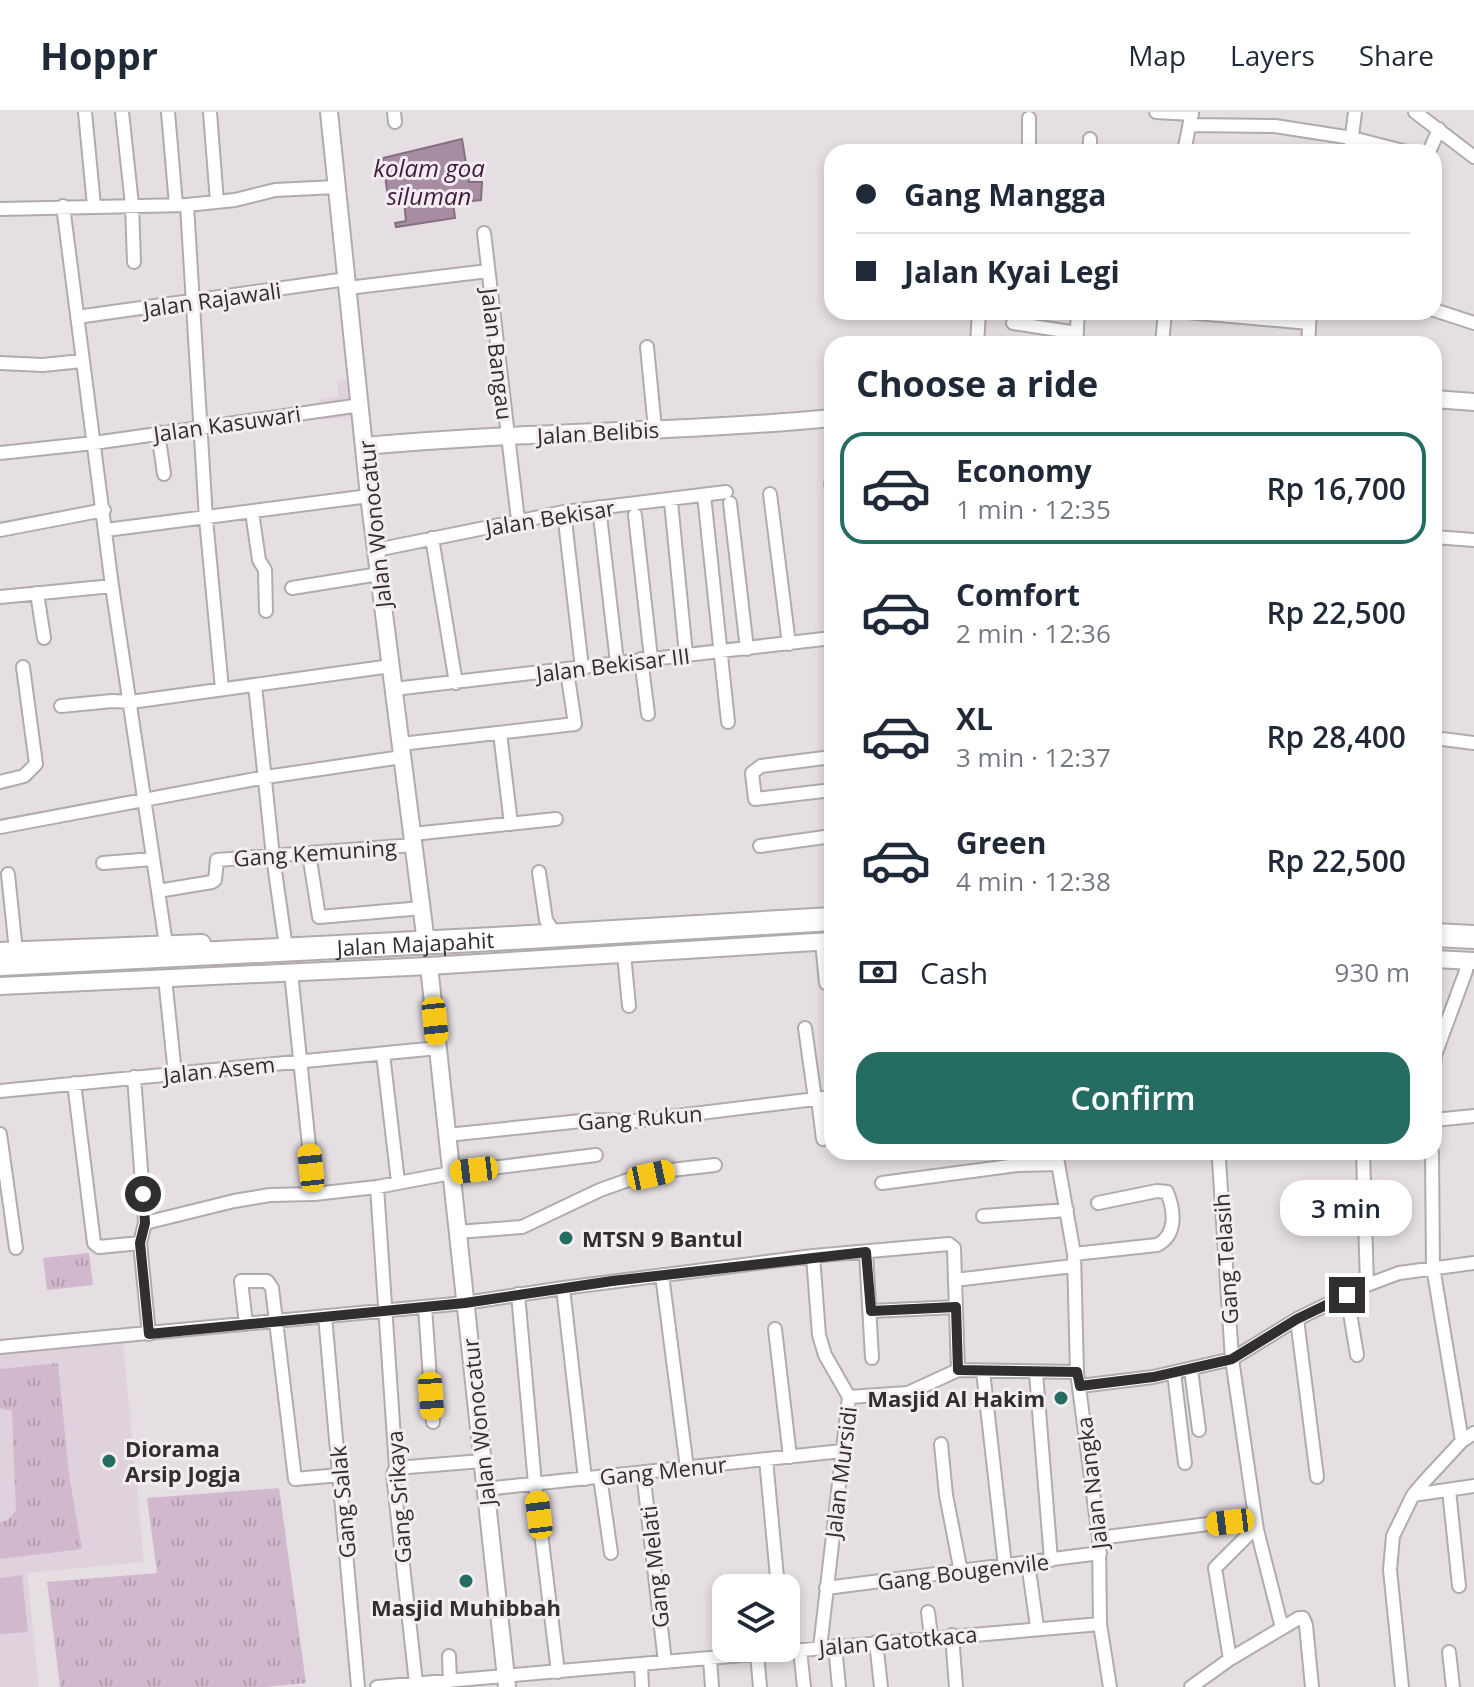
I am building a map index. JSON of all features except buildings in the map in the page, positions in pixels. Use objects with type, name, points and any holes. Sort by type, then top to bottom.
[{"type":"highway","name":"Jalan Majapahit","points":[[0,978],[619,942],[824,920]]},
{"type":"highway","points":[[1442,935],[1474,937]]},
{"type":"highway","name":"Jalan Majapahit","points":[[5,955],[176,947],[739,943],[824,939]]},
{"type":"highway","points":[[1442,950],[1472,958]]},
{"type":"street","points":[[85,112],[94,206]]},
{"type":"street","points":[[122,112],[132,205],[134,262]]},
{"type":"street","points":[[168,112],[192,302],[206,519],[222,689]]},
{"type":"street","points":[[210,112],[217,202]]},
{"type":"street","name":"Jalan Wonocatur","points":[[329,112],[369,496],[425,935]]},
{"type":"street","points":[[1156,112],[1275,126],[1376,144]]},
{"type":"street","points":[[1275,126],[1276,112]]},
{"type":"street","points":[[1351,144],[1355,112]]},
{"type":"street","points":[[1415,112],[1474,157]]},
{"type":"street","points":[[1186,144],[1192,117]]},
{"type":"street","points":[[1029,118],[1029,144]]},
{"type":"street","points":[[1432,144],[1439,129]]},
{"type":"street","points":[[0,209],[181,205],[217,202],[275,190],[336,187]]},
{"type":"street","points":[[63,206],[143,801],[158,891],[176,947],[425,935],[824,909]]},
{"type":"street","name":"Jalan Bangau","points":[[484,233],[518,520]]},
{"type":"street","name":"Jalan Bangau","points":[[347,284],[488,271]]},
{"type":"street","name":"Jalan Rajawali","points":[[77,317],[347,284]]},
{"type":"street","points":[[1442,313],[1474,323]]},
{"type":"street","points":[[1013,323],[1068,336]]},
{"type":"street","points":[[647,347],[655,429]]},
{"type":"street","points":[[0,363],[43,365],[82,361]]},
{"type":"street","points":[[1442,400],[1474,402]]},
{"type":"street","name":"Jalan Kasuwari","points":[[0,453],[94,443],[361,405]]},
{"type":"street","name":"Jalan Belibis","points":[[365,446],[824,418]]},
{"type":"street","points":[[158,432],[164,474]]},
{"type":"street","points":[[770,494],[789,644]]},
{"type":"street","points":[[704,495],[728,722]]},
{"type":"street","name":"Jalan Bekisar","points":[[376,550],[564,512],[704,495],[728,498],[747,649]]},
{"type":"street","points":[[106,530],[369,496]]},
{"type":"street","points":[[671,502],[686,654]]},
{"type":"street","points":[[599,507],[617,662]]},
{"type":"street","points":[[0,530],[104,510]]},
{"type":"street","points":[[252,512],[259,560],[265,570],[266,611]]},
{"type":"street","points":[[564,512],[582,668]]},
{"type":"street","points":[[635,515],[648,714]]},
{"type":"street","points":[[432,538],[456,683]]},
{"type":"street","points":[[1442,538],[1474,540]]},
{"type":"street","points":[[292,588],[379,574]]},
{"type":"street","points":[[0,597],[112,586]]},
{"type":"street","points":[[37,593],[44,638]]},
{"type":"street","name":"Jalan Bekisar III","points":[[394,689],[824,639]]},
{"type":"street","points":[[61,706],[131,702],[391,666]]},
{"type":"street","points":[[0,782],[24,776],[36,764],[23,667]]},
{"type":"street","points":[[0,827],[401,750],[575,724],[567,671]]},
{"type":"street","points":[[255,685],[285,941]]},
{"type":"street","points":[[500,733],[511,824]]},
{"type":"street","points":[[1442,739],[1474,743]]},
{"type":"street","points":[[824,758],[761,766],[752,773],[755,799],[824,791]]},
{"type":"street","name":"Gang Kemuning","points":[[158,891],[212,882],[215,880],[217,860],[309,854],[556,819]]},
{"type":"street","points":[[760,846],[824,837]]},
{"type":"street","points":[[309,854],[319,917],[422,908]]},
{"type":"street","points":[[103,863],[153,859]]},
{"type":"street","points":[[539,872],[546,920],[550,926]]},
{"type":"street","points":[[5,955],[8,874]]},
{"type":"street","points":[[1442,926],[1474,928]]},
{"type":"street","points":[[0,986],[429,966],[619,942],[629,1006]]},
{"type":"street","points":[[1442,959],[1472,958],[1442,1036]]},
{"type":"street","name":"Jalan Wonocatur","points":[[429,966],[506,1681]]},
{"type":"street","points":[[291,972],[314,1194]]},
{"type":"street","points":[[165,978],[175,1074]]},
{"type":"street","points":[[805,1028],[823,1139]]},
{"type":"street","name":"Jalan Asem","points":[[0,1091],[438,1048]]},
{"type":"street","points":[[383,1054],[398,1182]]},
{"type":"street","points":[[134,1077],[145,1223],[140,1243],[149,1334]]},
{"type":"street","points":[[74,1083],[94,1243],[99,1247],[140,1243]]},
{"type":"street","name":"Gang Rukun","points":[[447,1135],[591,1120],[635,1121],[824,1098]]},
{"type":"street","points":[[1442,1119],[1474,1116]]},
{"type":"street","points":[[0,1134],[16,1248]]},
{"type":"street","points":[[145,1223],[270,1195],[377,1187],[451,1173],[596,1155]]},
{"type":"street","points":[[882,1183],[1046,1160]]},
{"type":"street","name":"Jalan Nangka","points":[[1057,1160],[1074,1260],[1077,1372],[1099,1538],[1100,1624],[1110,1687]]},
{"type":"street","name":"Gang Telasih","points":[[1219,1160],[1232,1359],[1256,1524],[1282,1628]]},
{"type":"street","points":[[1363,1160],[1367,1285]]},
{"type":"street","points":[[1432,1160],[1433,1267],[1462,1441]]},
{"type":"street","points":[[457,1232],[522,1227],[600,1190],[631,1179],[715,1165]]},
{"type":"street","name":"Gang Srikaya","points":[[377,1187],[395,1490],[416,1683]]},
{"type":"street","points":[[955,1280],[1157,1245],[1165,1242],[1170,1233],[1173,1211],[1167,1192],[1157,1191],[1098,1203]]},
{"type":"street","points":[[983,1216],[1067,1210]]},
{"type":"street","points":[[0,1347],[465,1303],[813,1256],[949,1244],[954,1248],[958,1370]]},
{"type":"street","points":[[866,1252],[872,1358]]},
{"type":"street","name":"Jalan Mursidi","points":[[813,1256],[816,1315],[822,1345],[849,1397],[820,1648]]},
{"type":"street","points":[[1080,1386],[1191,1370],[1232,1359],[1297,1319],[1367,1285],[1399,1273],[1474,1263]]},
{"type":"street","points":[[662,1275],[687,1468]]},
{"type":"street","points":[[246,1324],[241,1281],[267,1281],[272,1288],[294,1477],[300,1481],[340,1475]]},
{"type":"street","points":[[563,1288],[585,1479]]},
{"type":"street","points":[[518,1294],[535,1484],[563,1672],[570,1687]]},
{"type":"street","points":[[1347,1295],[1357,1355]]},
{"type":"street","points":[[425,1307],[433,1422]]},
{"type":"street","points":[[871,1311],[956,1307]]},
{"type":"street","name":"Gang Salak","points":[[325,1316],[358,1687]]},
{"type":"street","points":[[1297,1319],[1317,1477]]},
{"type":"street","points":[[775,1329],[790,1457]]},
{"type":"street","points":[[849,1397],[908,1393],[958,1370],[1077,1372]]},
{"type":"street","points":[[1191,1370],[1199,1430]]},
{"type":"street","points":[[983,1371],[1005,1566]]},
{"type":"street","points":[[1036,1373],[1051,1560]]},
{"type":"street","points":[[1174,1373],[1185,1463]]},
{"type":"street","points":[[1402,1687],[1389,1553],[1397,1524],[1413,1495],[1462,1441],[1474,1433]]},
{"type":"street","points":[[941,1444],[946,1495],[961,1572]]},
{"type":"street","name":"Gang Menur","points":[[485,1489],[842,1451]]},
{"type":"street","points":[[766,1459],[777,1574]]},
{"type":"street","points":[[396,1468],[482,1461]]},
{"type":"street","name":"Gang Melati","points":[[643,1472],[665,1662]]},
{"type":"street","points":[[600,1477],[611,1553]]},
{"type":"street","points":[[1413,1495],[1474,1486]]},
{"type":"street","points":[[1449,1490],[1459,1586]]},
{"type":"street","points":[[1099,1538],[1256,1524]]},
{"type":"street","points":[[1230,1659],[1215,1568],[1256,1524]]},
{"type":"street","name":"Gang Bougenvile","points":[[826,1588],[1100,1553]]},
{"type":"street","points":[[1028,1563],[1037,1627]]},
{"type":"street","points":[[928,1612],[931,1637]]},
{"type":"street","points":[[1191,1687],[1230,1659],[1296,1619],[1303,1618],[1312,1687]]},
{"type":"street","name":"Jalan Gatotkaca","points":[[800,1650],[1037,1627],[1100,1624]]},
{"type":"street","points":[[952,1635],[956,1687]]},
{"type":"street","points":[[876,1642],[881,1687]]},
{"type":"street","points":[[835,1646],[839,1687]]},
{"type":"street","points":[[800,1650],[804,1687]]},
{"type":"street","points":[[1449,1652],[1453,1687]]},
{"type":"street","points":[[449,1656],[450,1681]]},
{"type":"street","points":[[710,1658],[712,1687]]},
{"type":"street","name":"Jalan Gatotkaca","points":[[377,1687],[450,1681],[506,1681],[563,1672],[710,1658]]},
{"type":"street","points":[[758,1662],[760,1687]]},
{"type":"street","points":[[641,1665],[642,1687]]},
{"type":"shaded area","points":[[355,379],[353,416],[321,420],[319,400],[338,397],[337,381]]},
{"type":"shaded area","points":[[123,1342],[144,1562],[27,1573],[39,1687],[0,1687],[0,1354]]},
{"type":"green space","points":[[89,1253],[93,1285],[47,1290],[43,1258]]},
{"type":"green space","points":[[58,1363],[69,1475],[82,1549],[0,1559],[0,1522],[8,1520],[16,1510],[12,1411],[0,1408],[0,1369]]},
{"type":"green space","points":[[279,1488],[306,1683],[266,1687],[60,1687],[47,1582],[157,1573],[147,1498]]},
{"type":"green space","points":[[22,1575],[28,1632],[0,1634],[0,1578]]},
{"type":"water","name":"kolam goa siluman","points":[[462,139],[469,182],[482,182],[481,200],[453,203],[455,218],[396,227],[395,223],[406,221],[404,201],[388,199],[383,158]]},
{"type":"place","name":"MTSN 9 Bantul","points":[[566,1238]]},
{"type":"place","name":"Masjid Al Hakim","points":[[1061,1398]]},
{"type":"place","name":"Diorama Arsip Jogja","points":[[109,1461]]},
{"type":"place","name":"Masjid Muhibbah","points":[[466,1581]]},
{"type":"route","points":[[143,1194],[145,1223],[140,1243],[149,1334],[465,1303],[612,1281],[866,1252],[871,1311],[956,1307],[958,1370],[1077,1372],[1080,1386],[1153,1377],[1232,1359],[1297,1319],[1347,1295]]}]
